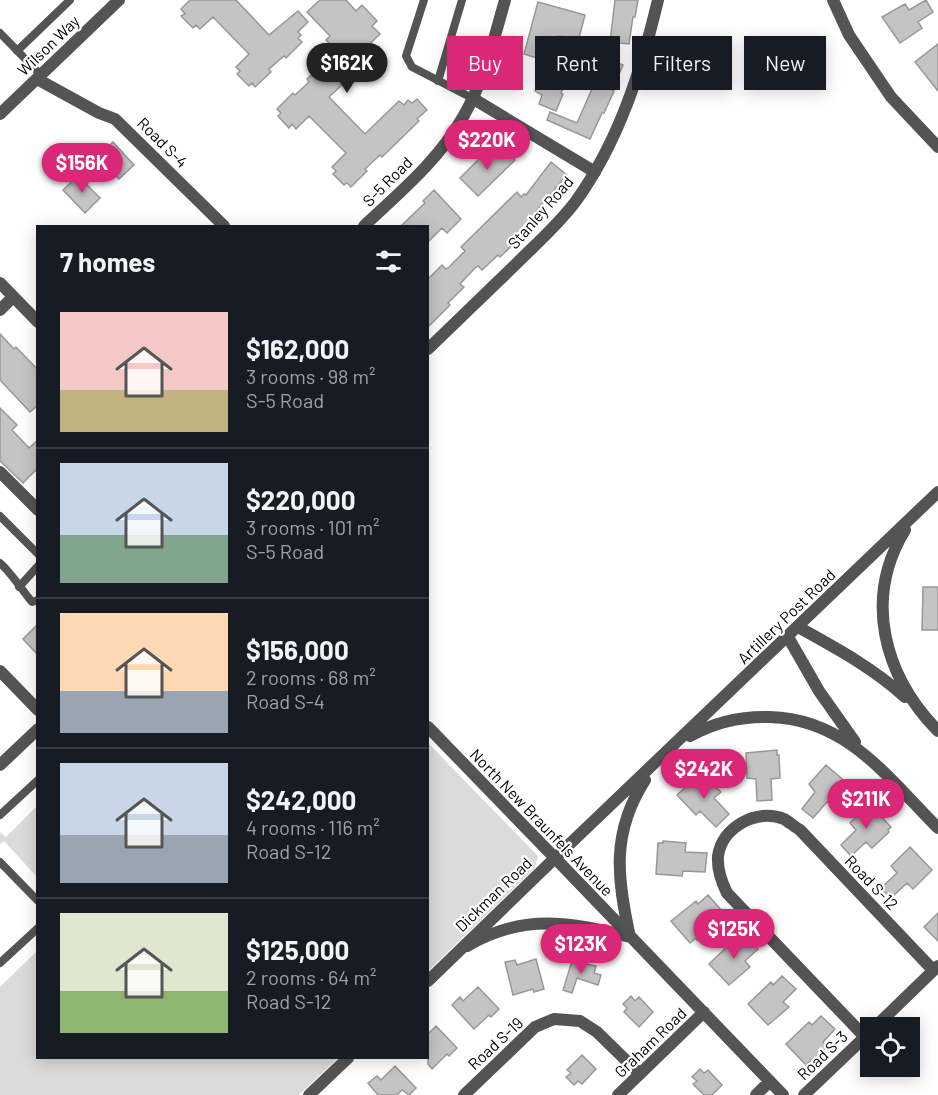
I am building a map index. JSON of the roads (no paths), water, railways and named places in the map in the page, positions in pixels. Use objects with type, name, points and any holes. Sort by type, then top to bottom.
[{"type":"street","name":"Wilson Way","points":[[0,114],[119,0]]},
{"type":"street","points":[[505,0],[489,56],[472,98],[595,172]]},
{"type":"street","name":"Stanley Road","points":[[429,348],[553,226],[575,202],[595,172],[632,93],[658,0]]},
{"type":"street","points":[[833,0],[849,35],[891,97],[938,147]]},
{"type":"street","name":"Road S-4","points":[[39,77],[99,113],[115,119],[223,225]]},
{"type":"street","name":"S-5 Road","points":[[365,225],[433,158],[464,117],[472,98]]},
{"type":"street","points":[[0,283],[36,320]]},
{"type":"street","points":[[0,310],[13,297]]},
{"type":"street","points":[[0,472],[36,508]]},
{"type":"street","name":"Artillery Post Road","points":[[555,858],[656,764],[938,492]]},
{"type":"street","points":[[912,518],[901,537],[889,567],[883,600],[884,629],[898,676],[919,710]]},
{"type":"street","points":[[798,627],[886,680],[938,731]]},
{"type":"street","points":[[788,637],[819,691],[861,750],[938,828]]},
{"type":"street","points":[[0,671],[36,708]]},
{"type":"street","points":[[674,746],[709,727],[754,716],[784,717],[815,724],[843,737],[861,750]]},
{"type":"street","name":"North New Braunfels Avenue","points":[[429,728],[783,1095]]},
{"type":"street","points":[[0,765],[36,731]]},
{"type":"street","name":"Artillery Post Road","points":[[630,937],[619,879],[619,849],[625,819],[631,805],[656,764]]},
{"type":"street","name":"Road S-12","points":[[860,1027],[727,893],[720,878],[718,856],[726,837],[739,824],[758,816],[783,819],[800,830],[936,968]]},
{"type":"street","name":"Dickman Road","points":[[429,980],[555,858]]},
{"type":"street","name":"Dickman Road","points":[[455,954],[496,932],[527,924],[565,923],[630,937]]},
{"type":"street","name":"Road S-3","points":[[888,1017],[936,968]]},
{"type":"street","name":"Graham Road","points":[[618,1095],[704,1012]]},
{"type":"street","name":"Road S-19","points":[[464,1095],[535,1027],[554,1019],[580,1021],[597,1032],[640,1074]]},
{"type":"street","name":"Road S-3","points":[[804,1095],[860,1044]]},
{"type":"street","points":[[309,1095],[347,1059]]},
{"type":"street","points":[[756,1095],[770,1082]]},
{"type":"lane","points":[[17,51],[70,0]]},
{"type":"lane","points":[[424,0],[406,56],[412,67],[472,98]]},
{"type":"lane","points":[[438,81],[462,0]]},
{"type":"lane","points":[[0,33],[39,77]]},
{"type":"lane","points":[[0,516],[36,552]]},
{"type":"lane","points":[[0,562],[32,602],[36,601]]},
{"type":"lane","points":[[19,587],[36,568]]},
{"type":"lane","points":[[0,815],[36,782]]},
{"type":"lane","points":[[0,862],[36,899]]},
{"type":"lane","points":[[0,963],[36,930]]}]
